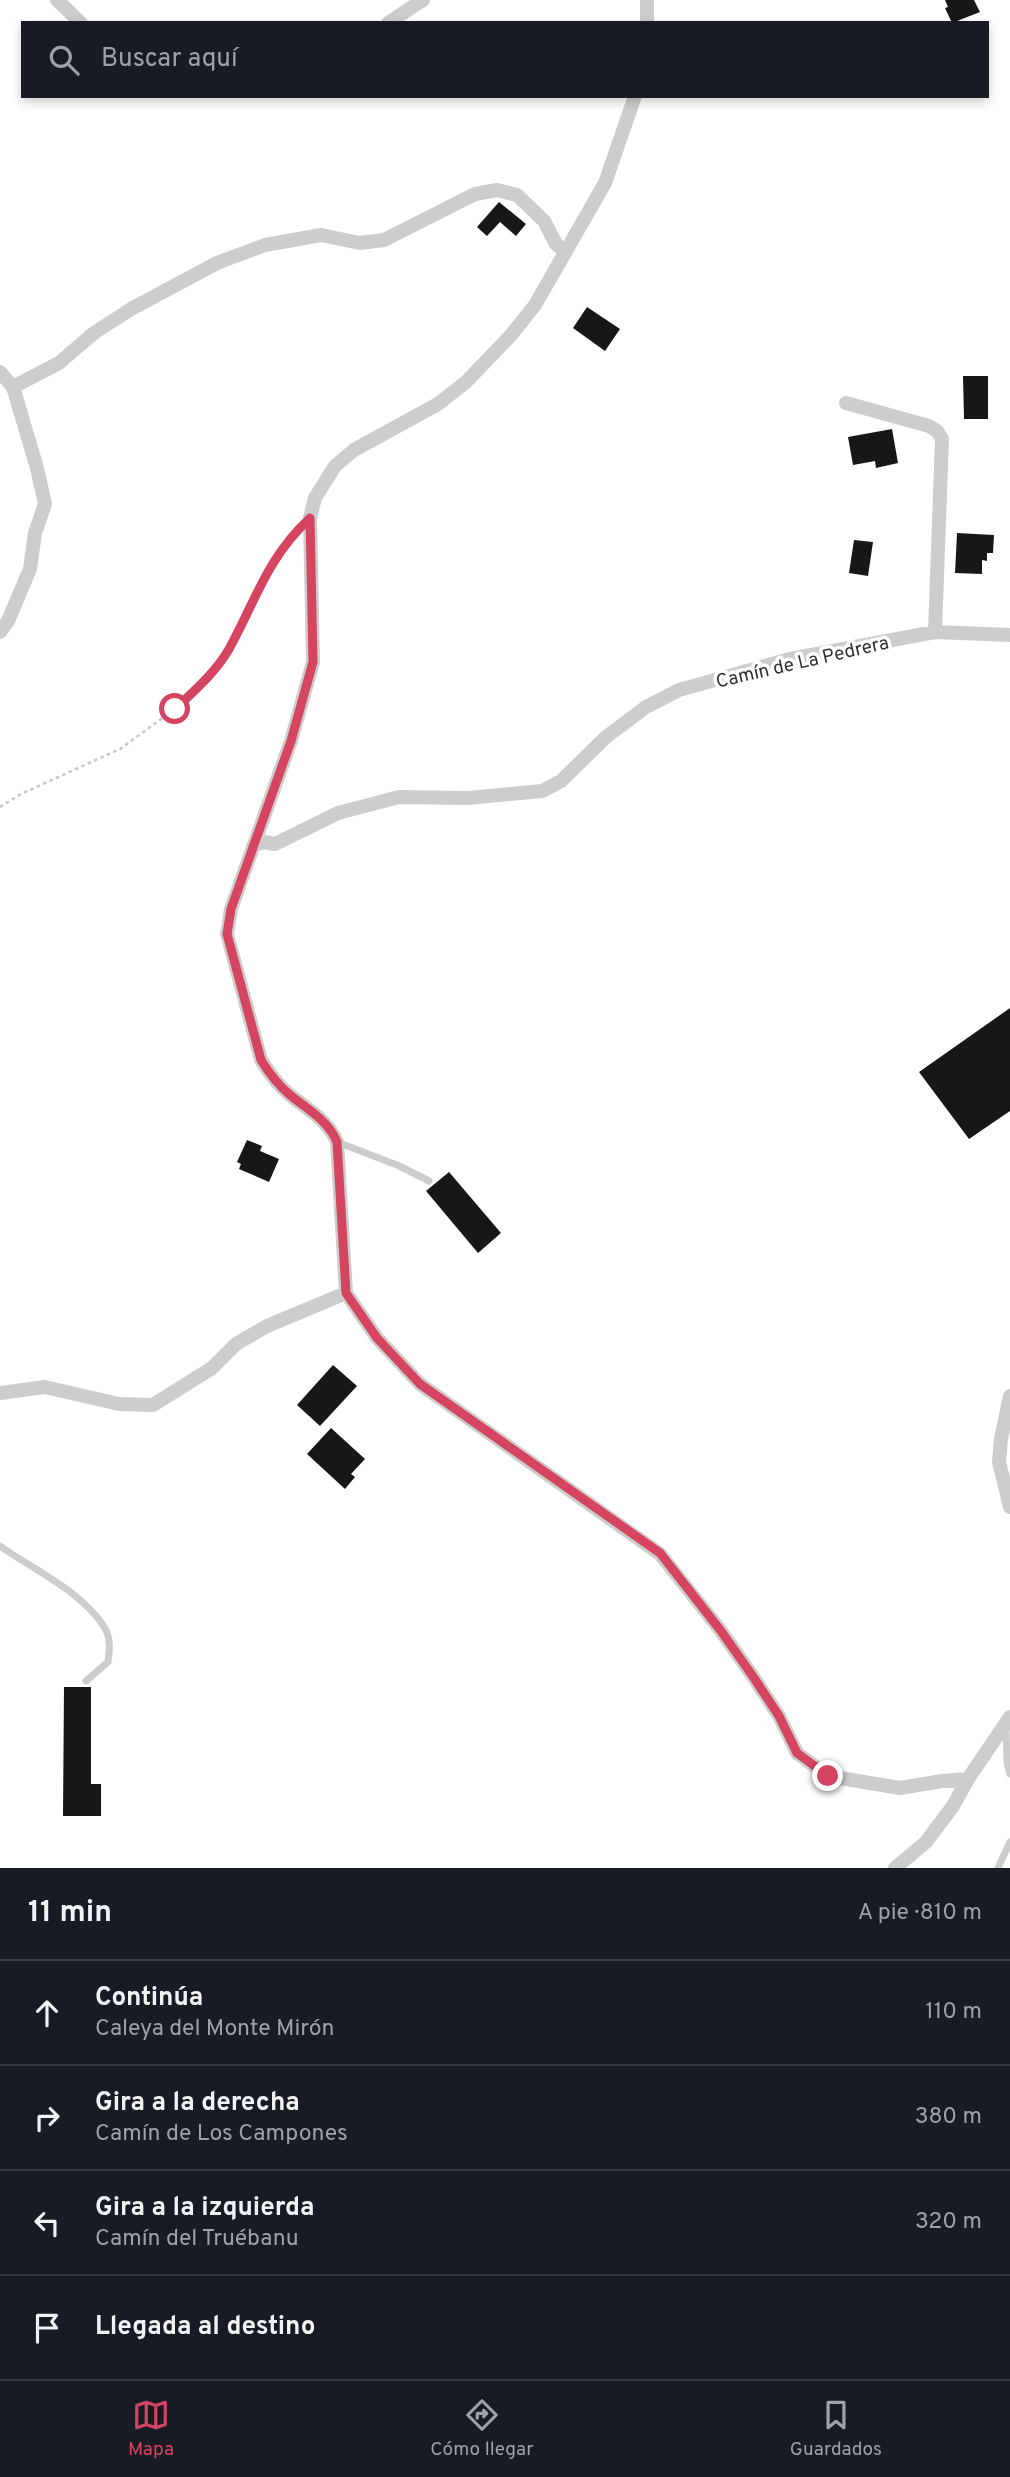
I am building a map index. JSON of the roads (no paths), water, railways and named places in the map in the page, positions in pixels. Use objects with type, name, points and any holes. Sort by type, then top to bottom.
[{"type":"street","points":[[58,0],[79,21]]},
{"type":"street","points":[[391,21],[423,0]]},
{"type":"street","points":[[647,0],[647,21]]},
{"type":"street","points":[[634,98],[605,183],[535,305],[503,344],[466,382],[438,404],[354,450],[335,466],[315,498],[310,518],[313,662],[291,741],[231,909],[227,934],[261,1060],[272,1078],[331,1128],[337,1142],[346,1293],[377,1338],[420,1384],[660,1553],[754,1678],[779,1716],[797,1753],[828,1776],[900,1788],[968,1779]]},
{"type":"street","points":[[13,387],[59,363],[94,333],[131,309],[217,263],[265,245],[321,235],[360,243],[384,240],[475,194],[497,190],[517,195],[544,221],[556,244],[565,252]]},
{"type":"street","points":[[0,372],[13,387],[45,504],[35,533],[30,569],[8,621],[0,632]]},
{"type":"street","points":[[846,402],[929,426],[937,431],[942,439],[935,632]]},
{"type":"street","name":"Camín de La Pedrera","points":[[253,846],[264,842],[275,844],[338,813],[399,797],[468,798],[542,791],[561,782],[606,737],[646,707],[679,691],[790,659],[935,632],[1010,635]]},
{"type":"street","points":[[0,1393],[45,1387],[119,1404],[153,1405],[212,1368],[236,1344],[267,1326],[346,1293]]},
{"type":"street","points":[[1010,1396],[999,1462],[1010,1507]]},
{"type":"street","points":[[895,1868],[926,1842],[953,1806],[1008,1721]]},
{"type":"lane","points":[[337,1142],[397,1165],[429,1181]]},
{"type":"lane","points":[[0,1546],[81,1601],[105,1626],[110,1646],[108,1662],[86,1681]]},
{"type":"lane","points":[[1008,1721],[1007,1763],[1010,1773]]},
{"type":"lane","points":[[998,1868],[1010,1842]]}]
